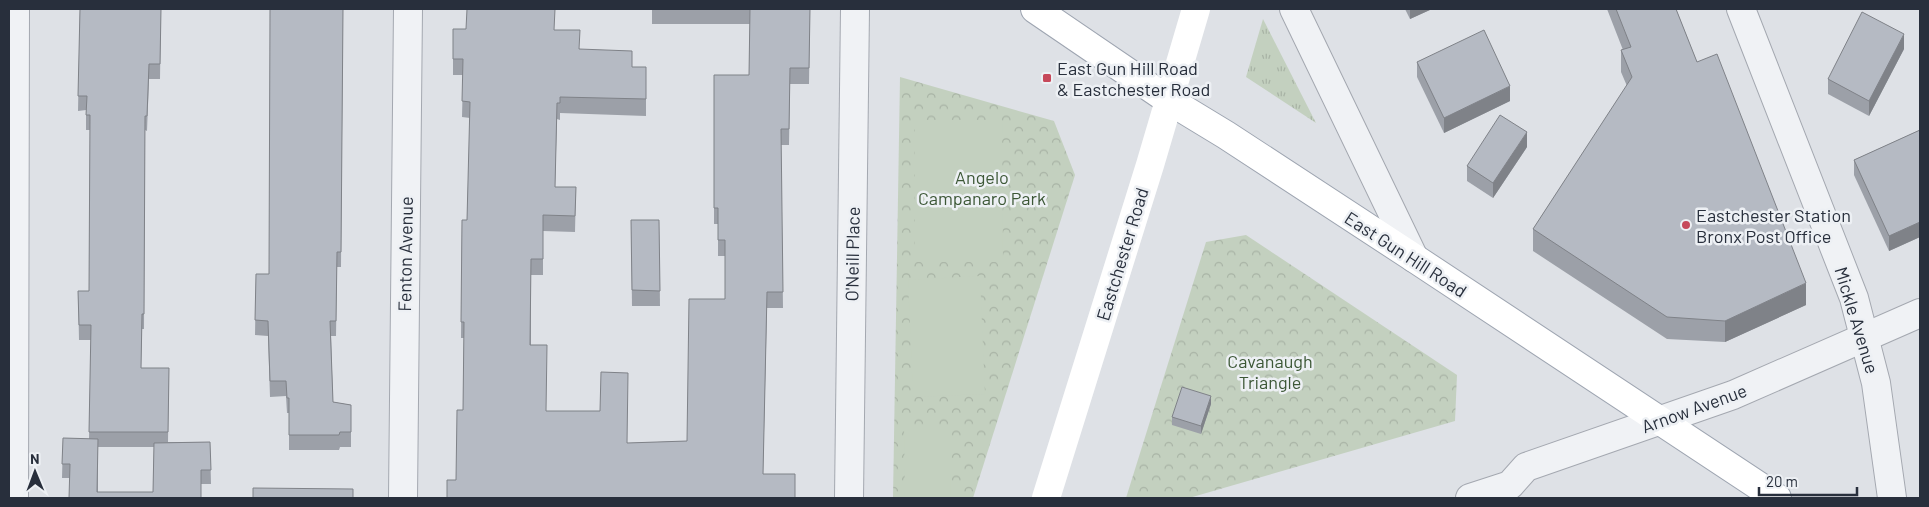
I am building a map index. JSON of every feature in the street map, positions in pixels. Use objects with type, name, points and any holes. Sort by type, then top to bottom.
[{"type":"main road","name":"East Gun Hill Road","points":[[1035,9],[1170,101],[1226,135],[1526,333],[1662,420],[1777,498]]},
{"type":"main road","name":"Eastchester Road","points":[[1046,498],[1170,101],[1196,9]]},
{"type":"street","points":[[14,498],[15,9]]},
{"type":"street","name":"Fenton Avenue","points":[[403,498],[408,9]]},
{"type":"street","name":"O'Neill Place","points":[[849,498],[855,9]]},
{"type":"street","points":[[1294,9],[1414,258]]},
{"type":"street","name":"Mickle Avenue","points":[[1741,9],[1854,298],[1876,383],[1892,498]]},
{"type":"street","name":"Arnow Avenue","points":[[1470,498],[1509,492],[1526,468],[1733,395],[1920,313]]},
{"type":"green space","points":[[1263,19],[1316,123],[1246,77]]},
{"type":"green space","name":"Angelo Campanaro Park","points":[[900,77],[1054,121],[1075,175],[973,498],[893,498]]},
{"type":"green space","points":[[915,120],[1002,120],[1003,262],[915,262]]},
{"type":"green space","name":"Cavanaugh Triangle","points":[[1246,235],[1457,375],[1455,421],[1189,498],[1126,498],[1206,242]]},
{"type":"green space","points":[[980,276],[985,394],[913,397],[908,280]]},
{"type":"green space","points":[[904,428],[950,428],[951,498],[905,498]]},
{"type":"building","points":[[80,9],[161,9],[160,64],[149,64],[147,116],[145,116],[144,314],[142,314],[141,368],[169,368],[168,432],[89,432],[91,325],[79,325],[78,291],[89,291],[90,115],[86,115],[87,96],[78,96]]},
{"type":"building","points":[[270,9],[343,9],[341,252],[337,252],[336,321],[330,321],[333,402],[351,405],[351,432],[340,432],[339,435],[289,435],[289,398],[287,398],[286,381],[270,381],[268,321],[255,320],[256,274],[269,274]]},
{"type":"building","points":[[467,9],[555,9],[554,30],[580,30],[579,49],[632,51],[632,67],[646,67],[646,99],[560,97],[560,103],[557,103],[555,187],[576,187],[575,216],[543,215],[543,259],[531,259],[530,345],[547,345],[546,411],[600,411],[601,372],[628,373],[627,443],[687,441],[689,299],[725,299],[725,240],[718,240],[718,208],[714,208],[714,75],[749,75],[750,9],[810,9],[809,68],[790,68],[789,129],[781,129],[783,292],[767,292],[763,474],[795,474],[795,498],[447,498],[447,480],[456,480],[457,410],[463,410],[464,322],[461,322],[462,220],[467,220],[470,102],[462,101],[463,59],[453,59],[453,29],[466,29]]},
{"type":"building","points":[[1616,9],[1676,9],[1697,62],[1717,54],[1806,283],[1725,321],[1667,317],[1533,229],[1632,77],[1621,50],[1631,47]]},
{"type":"building","points":[[1862,12],[1904,34],[1869,101],[1828,79]]},
{"type":"building","points":[[1484,30],[1510,86],[1444,118],[1417,62]]},
{"type":"building","points":[[1500,115],[1527,132],[1493,183],[1467,166]]},
{"type":"building","points":[[1920,130],[1920,222],[1889,236],[1854,160]]},
{"type":"building","points":[[631,220],[659,220],[660,291],[632,290]]},
{"type":"building","points":[[1182,387],[1211,396],[1201,426],[1172,417]]},
{"type":"building","points":[[63,438],[98,439],[97,492],[153,492],[154,443],[210,442],[211,470],[201,470],[201,498],[69,498],[70,464],[62,464]]},
{"type":"building","points":[[253,488],[353,489],[353,498],[253,498]]},
{"type":"place","name":"East Gun Hill Road & Eastchester Road","points":[[1047,78]]},
{"type":"place","name":"Eastchester Station Bronx Post Office","points":[[1686,225]]}]
